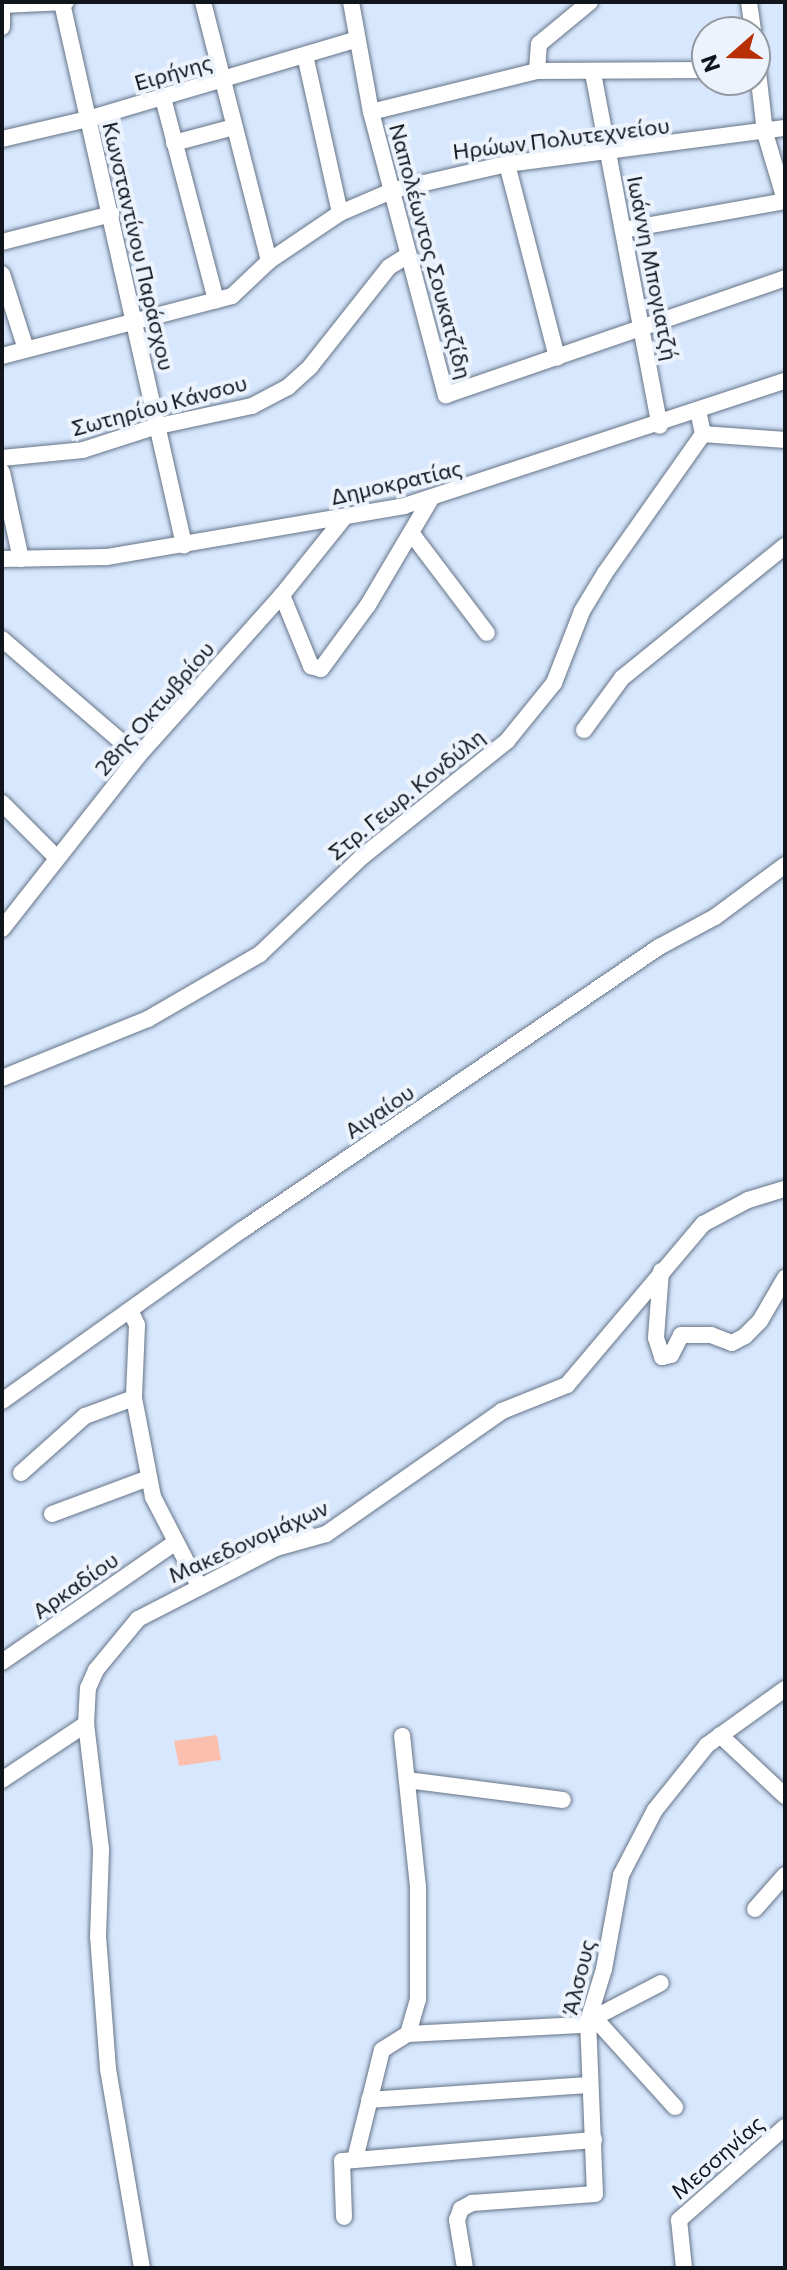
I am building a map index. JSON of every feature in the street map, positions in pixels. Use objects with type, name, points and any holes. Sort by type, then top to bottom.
[{"type":"street","points":[[2,27],[2,4],[64,2]]},
{"type":"street","name":"Κωνσταντίνου Παράσχου","points":[[64,2],[88,119],[137,318],[154,427],[184,545]]},
{"type":"street","points":[[203,2],[269,261]]},
{"type":"street","name":"Ναπολέωντος Σουκατζίδη","points":[[351,2],[355,40],[371,112],[446,395],[785,278]]},
{"type":"street","points":[[537,71],[539,44],[590,2]]},
{"type":"street","name":"Ειρήνης","points":[[2,139],[163,98],[355,40]]},
{"type":"street","points":[[305,55],[340,213]]},
{"type":"street","points":[[371,112],[537,71],[691,70]]},
{"type":"street","name":"Ιωάννη Μπογιατζή","points":[[593,73],[660,426]]},
{"type":"street","points":[[623,230],[785,200],[765,133],[760,96]]},
{"type":"street","points":[[163,98],[216,300]]},
{"type":"street","points":[[174,143],[234,127]]},
{"type":"street","name":"Ηρώων Πολυτεχνείου","points":[[2,356],[137,318],[216,300],[244,289],[269,261],[340,213],[394,190],[507,164],[608,154],[785,128]]},
{"type":"street","points":[[507,164],[557,358]]},
{"type":"street","points":[[2,242],[111,214]]},
{"type":"street","name":"Σωτηρίου Κάνσου","points":[[2,458],[83,450],[154,427],[252,406],[288,387],[389,267],[408,255]]},
{"type":"street","points":[[2,274],[26,349]]},
{"type":"street","name":"Δημοκρατίας","points":[[2,559],[107,557],[344,518],[430,500],[660,426],[785,381]]},
{"type":"street","points":[[698,411],[703,434],[785,440]]},
{"type":"street","name":"Στρ. Γεωρ. Κονδύλη","points":[[2,1078],[148,1019],[260,954],[363,856],[507,741],[554,683],[582,611],[605,573],[703,434]]},
{"type":"street","points":[[2,472],[21,559]]},
{"type":"street","points":[[282,595],[311,666],[321,669],[412,534],[430,500]]},
{"type":"street","name":"28ης Οκτωβρίου","points":[[2,929],[55,856],[138,756],[282,595],[344,518]]},
{"type":"street","points":[[412,534],[487,633]]},
{"type":"street","points":[[584,730],[622,678],[785,546]]},
{"type":"street","points":[[2,639],[138,756]]},
{"type":"street","points":[[2,803],[55,856]]},
{"type":"street","name":"Αιγαίου","points":[[2,1401],[659,947],[715,917],[785,865]]},
{"type":"street","name":"Μακεδονομάχων","points":[[142,2268],[108,2069],[98,1937],[101,1849],[86,1724],[88,1688],[116,1643],[138,1619],[198,1584],[276,1548],[326,1534],[502,1411],[567,1385],[611,1338],[661,1271],[719,1213],[785,1189]]},
{"type":"street","points":[[661,1271],[656,1338],[662,1357],[671,1355],[681,1335],[711,1335],[730,1343],[745,1336],[760,1321],[785,1278]]},
{"type":"street","points":[[130,1310],[137,1325],[134,1398],[149,1478],[173,1544],[198,1584]]},
{"type":"street","points":[[21,1473],[85,1416],[134,1398]]},
{"type":"street","points":[[52,1514],[149,1478]]},
{"type":"street","name":"Αρκαδίου","points":[[2,1662],[173,1544]]},
{"type":"street","name":"Άλσους","points":[[465,2268],[457,2220],[461,2209],[472,2203],[595,2194],[594,2140],[587,2085],[588,2021],[604,1969],[621,1875],[634,1844],[689,1766],[720,1735],[785,1689]]},
{"type":"street","points":[[2,1780],[86,1724]]},
{"type":"street","points":[[720,1735],[785,1796]]},
{"type":"street","points":[[402,1736],[421,1958],[418,2000],[408,2034]]},
{"type":"street","points":[[407,1780],[563,1800]]},
{"type":"street","points":[[755,1909],[785,1875]]},
{"type":"street","points":[[355,2159],[382,2050],[408,2034],[588,2021],[661,1983]]},
{"type":"street","points":[[588,2021],[608,2030],[675,2107]]},
{"type":"street","points":[[369,2100],[587,2085]]},
{"type":"street","name":"Μεσσηνίας","points":[[684,2268],[679,2220],[785,2127]]},
{"type":"street","points":[[344,2217],[342,2161],[594,2140]]},
{"type":"shaded area","points":[[217,1735],[221,1760],[179,1766],[174,1741]]}]
